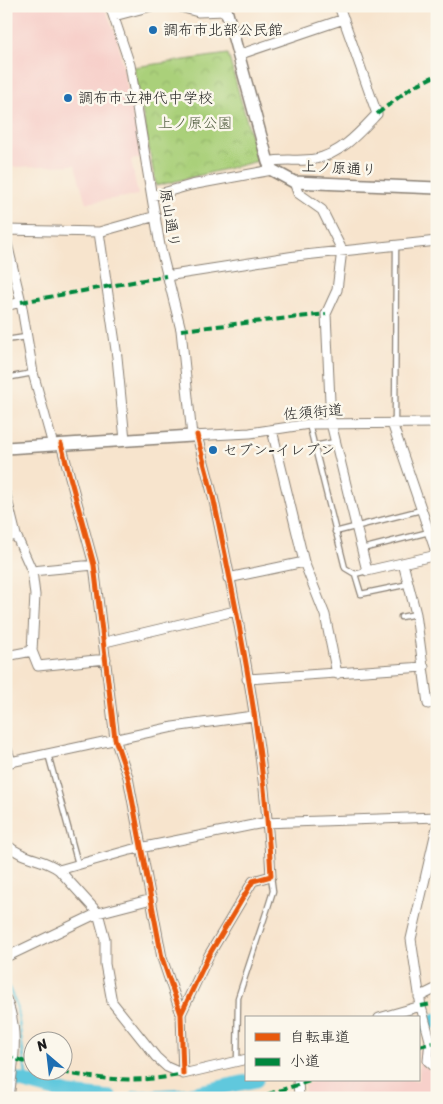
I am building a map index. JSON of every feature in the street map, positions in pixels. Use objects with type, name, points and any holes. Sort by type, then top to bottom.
[{"type":"street","name":"原山通り","points":[[110,6],[130,66],[166,276],[181,330],[194,436],[214,500],[235,611],[253,716],[268,823],[271,876]]},
{"type":"street","points":[[114,16],[152,6]]},
{"type":"street","points":[[177,6],[198,12],[226,9],[270,166]]},
{"type":"street","points":[[152,196],[191,184],[270,166],[278,160],[316,159],[333,152],[354,139],[377,114],[340,6]]},
{"type":"street","points":[[238,55],[344,19]]},
{"type":"street","name":"上ノ原通り","points":[[270,166],[294,182],[437,188]]},
{"type":"street","points":[[294,182],[298,193],[322,210],[342,250],[337,290],[326,314],[331,423],[367,571],[437,555],[393,423]]},
{"type":"street","points":[[6,230],[99,232],[156,216]]},
{"type":"street","points":[[99,232],[117,357],[125,440]]},
{"type":"street","points":[[6,239],[10,267],[21,302],[33,373],[94,565],[105,642],[115,738],[128,777],[162,958],[181,1014],[183,1074]]},
{"type":"street","points":[[166,276],[342,250],[437,241]]},
{"type":"street","points":[[6,306],[21,302]]},
{"type":"street","name":"佐須街道","points":[[194,436],[234,434],[309,424],[437,423]]},
{"type":"street","points":[[272,430],[304,562],[325,615],[337,674]]},
{"type":"street","points":[[6,448],[194,436]]},
{"type":"street","points":[[6,495],[16,535],[32,571],[35,595],[32,651],[38,666],[106,660]]},
{"type":"street","points":[[6,537],[16,535]]},
{"type":"street","points":[[228,578],[304,562]]},
{"type":"street","points":[[404,563],[416,614],[428,704],[437,702]]},
{"type":"street","points":[[32,571],[94,565]]},
{"type":"street","points":[[105,642],[235,611]]},
{"type":"street","points":[[6,656],[32,651]]},
{"type":"street","points":[[247,679],[424,667]]},
{"type":"street","points":[[6,746],[8,762],[173,727],[253,716]]},
{"type":"street","points":[[59,870],[142,848],[268,823],[422,816],[437,817]]},
{"type":"street","points":[[437,827],[436,839],[411,939],[420,1003],[430,1040],[428,1061],[437,1070]]},
{"type":"street","points":[[6,844],[21,856],[52,864],[98,914],[105,939],[104,964],[112,1002],[166,1067],[183,1074],[245,1060]]},
{"type":"street","points":[[181,1014],[209,955],[253,881],[271,876]]},
{"type":"street","points":[[6,957],[98,914],[152,899]]},
{"type":"street","points":[[384,1016],[420,1003],[437,988]]},
{"type":"street","points":[[6,999],[13,1016],[14,1062],[10,1096]]},
{"type":"street","points":[[298,1082],[299,1098]]},
{"type":"lane","points":[[393,423],[396,246]]},
{"type":"lane","points":[[6,340],[26,336]]},
{"type":"lane","points":[[6,378],[33,373]]},
{"type":"lane","points":[[309,424],[345,568],[355,574],[361,594],[409,584]]},
{"type":"lane","points":[[314,446],[335,442]]},
{"type":"lane","points":[[335,532],[421,510]]},
{"type":"lane","points":[[362,549],[429,532]]},
{"type":"lane","points":[[355,574],[367,571]]},
{"type":"lane","points":[[401,617],[416,614]]},
{"type":"lane","points":[[48,754],[78,864]]},
{"type":"lane","points":[[236,1062],[238,998],[268,907],[272,891],[271,876]]},
{"type":"shaded area","name":"調布市立神代中学校","points":[[6,6],[104,6],[117,37],[136,130],[141,158],[131,160],[138,195],[86,203],[75,165],[12,167],[6,156]]},
{"type":"shaded area","points":[[425,1046],[423,1066],[437,1074],[437,1098],[305,1098],[304,1085],[312,1082],[420,1082],[420,1048]]},
{"type":"green space","name":"上ノ原公園","points":[[228,54],[258,161],[156,186],[134,67]]},
{"type":"waterway","points":[[6,981],[17,1007],[27,1083]]},
{"type":"waterway","points":[[420,1026],[437,1020]]},
{"type":"waterway","points":[[6,1077],[69,1094],[110,1098]]},
{"type":"waterway","points":[[136,1098],[186,1095],[247,1082]]},
{"type":"marked path","points":[[377,114],[412,87],[437,75]]},
{"type":"marked path","points":[[21,302],[166,276]]},
{"type":"marked path","points":[[181,330],[326,314]]},
{"type":"marked path","points":[[421,1006],[437,1003]]},
{"type":"marked path","points":[[420,1046],[437,1042]]},
{"type":"marked path","points":[[6,1056],[22,1061]]},
{"type":"marked path","points":[[72,1074],[122,1079],[153,1079],[183,1074]]},
{"type":"marked path","points":[[256,1098],[307,1082]]},
{"type":"marked path","points":[[6,1096],[14,1098]]},
{"type":"cycle path","points":[[181,1014],[209,955],[253,881],[271,876],[263,782],[250,687],[214,501],[197,435]]},
{"type":"cycle path","points":[[61,444],[94,565],[115,739],[128,777],[162,958],[181,1014],[183,1074]]},
{"type":"place","name":"調布市北部公民館","points":[[153,30]]},
{"type":"place","name":"調布市立神代中学校","points":[[68,98]]},
{"type":"place","name":"セブン-イレブン","points":[[213,450]]}]
